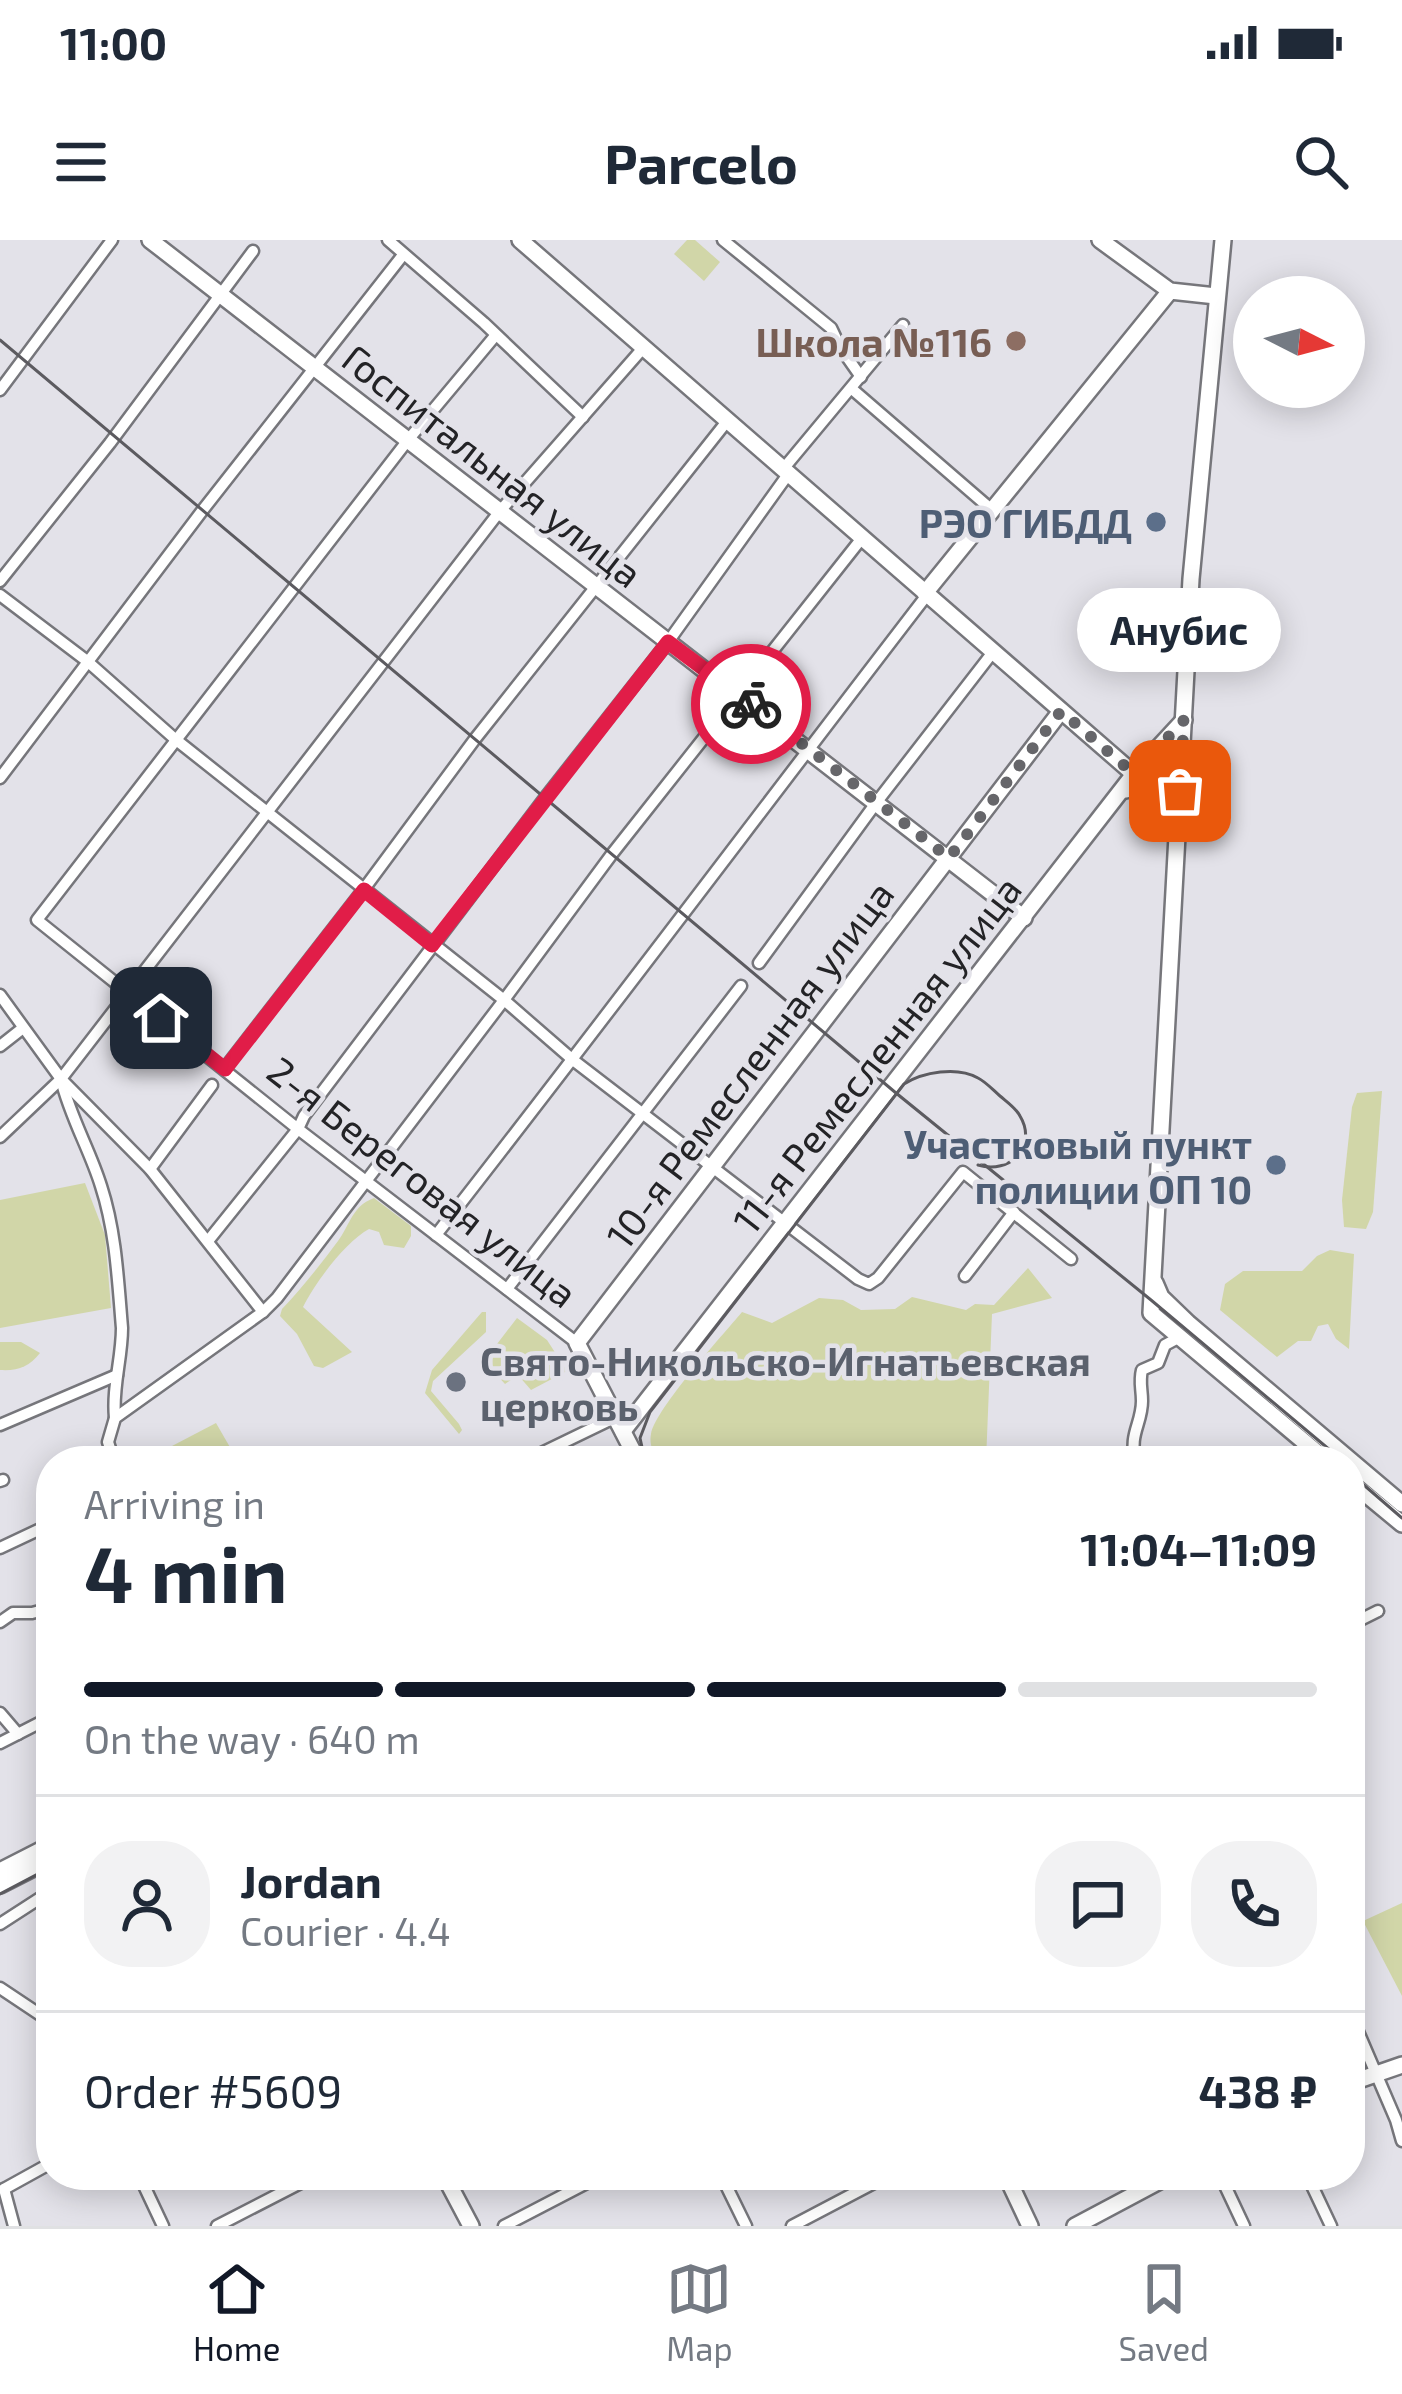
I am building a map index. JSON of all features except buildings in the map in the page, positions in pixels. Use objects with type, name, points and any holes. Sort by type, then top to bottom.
[{"type":"main road","name":"Госпитальная улица","points":[[150,240],[1024,918]]},
{"type":"main road","points":[[520,240],[1134,774]]},
{"type":"main road","points":[[1100,240],[1170,291],[1216,296]]},
{"type":"main road","points":[[1223,240],[1191,579],[1151,1312],[1178,1338],[1326,1446]]},
{"type":"main road","points":[[926,594],[1170,291]]},
{"type":"main road","name":"10-я Ремесленная улица","points":[[577,1343],[1061,711]]},
{"type":"main road","name":"11-я Ремесленная улица","points":[[620,1424],[786,1224],[1134,774],[1184,720]]},
{"type":"main road","points":[[1118,795],[1147,781],[1159,784],[1170,795],[1178,830]]},
{"type":"main road","points":[[1152,1275],[1168,1306],[1312,1446]]},
{"type":"main road","name":"2-я Береговая улица","points":[[577,1343],[631,1446]]},
{"type":"main road","points":[[1365,1476],[1402,1504]]},
{"type":"main road","points":[[1365,1493],[1402,1524]]},
{"type":"main road","points":[[0,1871],[36,1853]]},
{"type":"main road","points":[[0,1885],[36,1867]]},
{"type":"main road","points":[[1365,2077],[1402,2065]]},
{"type":"main road","points":[[452,2190],[471,2226]]},
{"type":"main road","points":[[1013,2190],[1030,2226]]},
{"type":"main road","points":[[1075,2226],[1099,2220],[1147,2190]]},
{"type":"street","points":[[0,390],[112,240]]},
{"type":"street","points":[[388,240],[583,417]]},
{"type":"street","points":[[723,240],[831,328],[861,377]]},
{"type":"street","points":[[0,581],[253,251]]},
{"type":"street","points":[[0,778],[403,255]]},
{"type":"street","points":[[208,1241],[668,642],[786,471],[903,325]]},
{"type":"street","points":[[175,739],[495,336]]},
{"type":"street","points":[[0,1137],[62,1079],[500,511],[644,347]]},
{"type":"street","points":[[852,388],[992,510]]},
{"type":"street","points":[[225,1069],[475,739],[728,420]]},
{"type":"street","points":[[116,1418],[277,1298],[611,854],[862,538]]},
{"type":"street","points":[[436,1235],[926,594]]},
{"type":"street","points":[[0,595],[88,661],[175,739],[573,1060],[857,1279],[868,1284],[878,1278],[963,1172],[1070,1259]]},
{"type":"street","points":[[759,963],[994,652]]},
{"type":"street","name":"2-я Береговая улица","points":[[175,739],[37,920],[577,1343]]},
{"type":"street","points":[[507,1289],[741,986]]},
{"type":"street","points":[[0,995],[62,1079],[149,1169],[263,1312]]},
{"type":"street","points":[[0,1046],[22,1028]]},
{"type":"street","points":[[62,1079],[109,1213],[122,1328],[113,1396],[116,1418],[109,1446]]},
{"type":"street","points":[[149,1169],[212,1085]]},
{"type":"street","points":[[965,1276],[1014,1212]]},
{"type":"street","points":[[1132,1446],[1141,1408],[1142,1370],[1158,1363],[1166,1345],[1178,1338]]},
{"type":"street","points":[[0,1425],[117,1375]]},
{"type":"street","points":[[564,1446],[620,1424]]},
{"type":"street","points":[[0,1548],[36,1531]]},
{"type":"street","points":[[1365,1618],[1378,1611]]},
{"type":"street","points":[[0,1622],[13,1613],[36,1612]]},
{"type":"street","points":[[0,1713],[18,1734]]},
{"type":"street","points":[[0,1743],[36,1725]]},
{"type":"street","points":[[0,1924],[36,1901]]},
{"type":"street","points":[[0,1988],[36,2012]]},
{"type":"street","points":[[1365,2047],[1402,2141]]},
{"type":"street","points":[[14,2226],[2,2187],[36,2170]]},
{"type":"street","points":[[146,2190],[163,2226]]},
{"type":"street","points":[[218,2226],[287,2190]]},
{"type":"street","points":[[504,2226],[573,2190]]},
{"type":"street","points":[[728,2190],[746,2226]]},
{"type":"street","points":[[792,2226],[860,2190]]},
{"type":"street","points":[[1227,2190],[1244,2226]]},
{"type":"street","points":[[1314,2190],[1331,2226]]},
{"type":"green space","points":[[687,240],[695,240],[720,262],[704,281],[674,254]]},
{"type":"green space","points":[[1382,1091],[1373,1212],[1366,1229],[1344,1227],[1342,1200],[1352,1107],[1357,1093]]},
{"type":"green space","points":[[85,1183],[105,1235],[111,1308],[0,1328],[0,1200]]},
{"type":"green space","points":[[374,1198],[411,1226],[411,1236],[404,1248],[384,1245],[379,1232],[369,1229],[323,1275],[303,1307],[352,1352],[323,1368],[314,1366],[297,1334],[280,1316],[282,1309],[332,1250],[356,1211]]},
{"type":"green space","points":[[1330,1250],[1354,1254],[1349,1349],[1328,1324],[1318,1326],[1311,1341],[1298,1341],[1277,1357],[1220,1310],[1225,1284],[1243,1271],[1302,1271]]},
{"type":"green space","points":[[1028,1268],[1052,1298],[992,1314],[987,1446],[652,1446],[656,1422],[677,1390],[742,1312],[772,1323],[819,1298],[843,1300],[861,1310],[895,1309],[912,1297],[966,1310],[975,1304],[994,1305]]},
{"type":"green space","points":[[486,1312],[486,1332],[433,1381],[431,1391],[459,1424],[459,1434],[425,1393],[432,1370]]},
{"type":"green space","points":[[517,1318],[547,1340],[567,1371],[531,1390],[518,1375],[505,1384],[484,1361]]},
{"type":"green space","points":[[0,1342],[21,1342],[40,1353],[23,1367],[0,1370]]},
{"type":"green space","points":[[216,1423],[229,1446],[172,1446]]},
{"type":"green space","points":[[1402,1903],[1402,1996],[1365,1925],[1365,1920]]},
{"type":"tram line","points":[[0,340],[896,1093],[1325,1446]]},
{"type":"tram line","points":[[642,1446],[650,1412],[904,1084],[940,1072],[970,1074],[1016,1110],[1026,1138],[1018,1156],[1001,1166],[978,1165]]},
{"type":"tram line","points":[[1365,1486],[1402,1518]]},
{"type":"tram line","points":[[0,1894],[36,1875]]},
{"type":"way so far","points":[[751,704],[949,858],[1061,711],[1134,774],[1184,720],[1180,791]]},
{"type":"place","name":"Школа №116","points":[[1016,341]]},
{"type":"place","name":"РЭО ГИБДД","points":[[1156,522]]},
{"type":"place","name":"Анубис","points":[[1180,791]]},
{"type":"place","name":"Участковый пункт полиции ОП 10","points":[[1276,1165]]},
{"type":"place","name":"Свято-Никольско-Игнатьевская церковь","points":[[456,1382]]},
{"type":"route","points":[[161,1018],[225,1069],[364,890],[432,945],[668,642],[751,704]]}]
